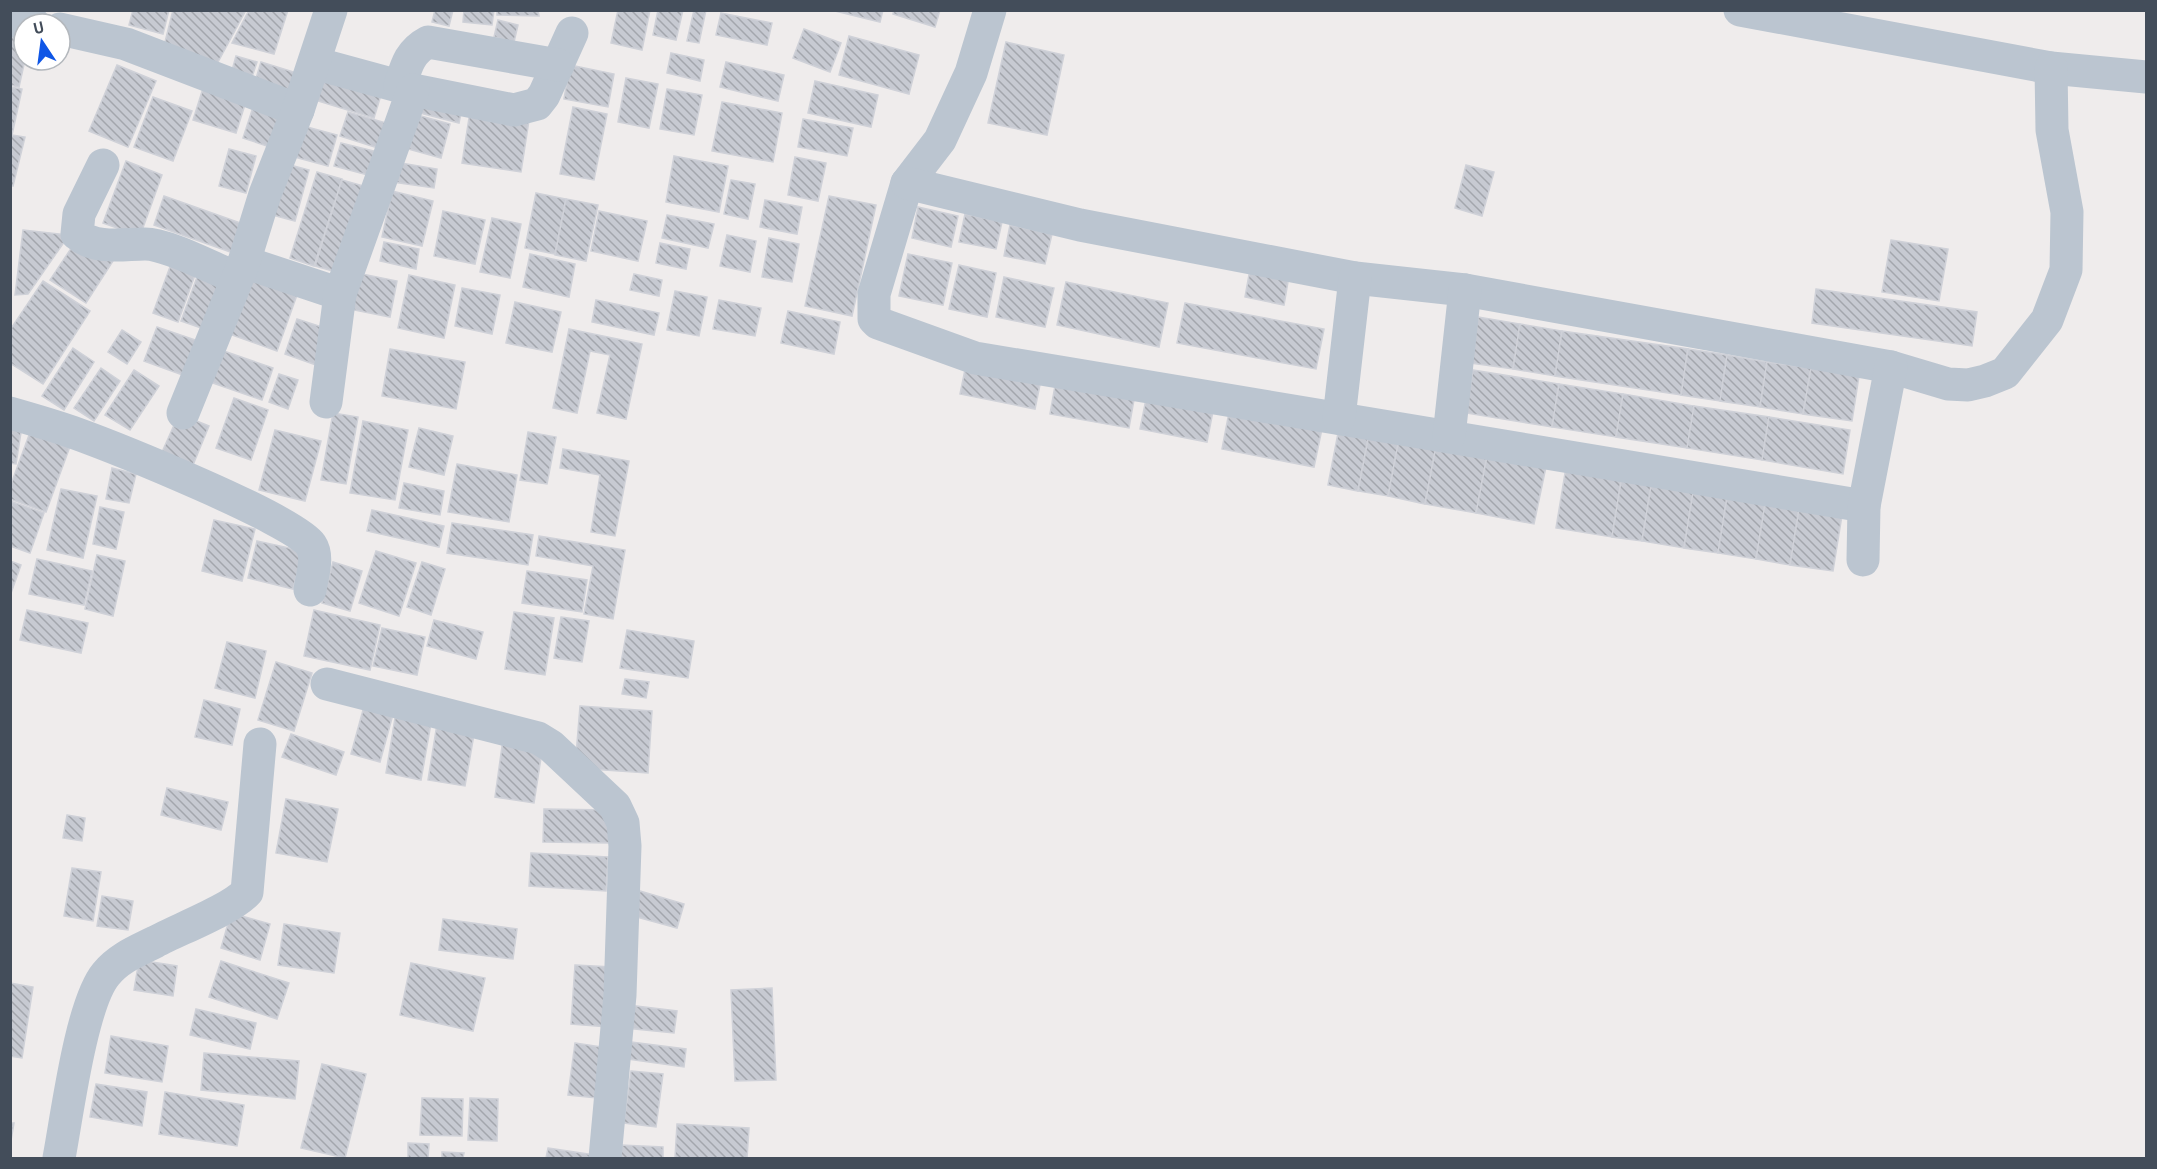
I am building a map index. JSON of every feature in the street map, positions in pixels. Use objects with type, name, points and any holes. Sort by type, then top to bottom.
[{"type":"street","points":[[183,413],[241,270],[265,194],[298,110],[331,10]]},
{"type":"street","points":[[990,10],[971,73],[940,140],[907,183],[874,294],[874,319],[878,323],[975,358],[1864,506]]},
{"type":"street","points":[[1740,10],[2051,68],[2146,77]]},
{"type":"street","points":[[72,31],[137,48],[298,110]]},
{"type":"street","points":[[314,63],[406,88],[494,107],[526,108],[537,104],[544,95],[572,33]]},
{"type":"street","points":[[326,402],[340,294],[406,88],[410,56],[417,48],[428,42],[558,65]]},
{"type":"street","points":[[907,183],[1080,225],[1355,278],[1465,290],[1891,367],[1948,384],[1968,385],[2005,373],[2047,320],[2066,270],[2067,212],[2052,130],[2051,68]]},
{"type":"street","points":[[103,165],[79,214],[77,234],[83,239],[118,248],[156,245],[241,270],[340,294]]},
{"type":"street","points":[[1339,418],[1355,278]]},
{"type":"street","points":[[1449,436],[1465,290]]},
{"type":"street","points":[[1863,560],[1864,506],[1891,367]]},
{"type":"street","points":[[10,413],[73,432],[252,508],[302,535],[312,547],[315,557],[310,590]]},
{"type":"street","points":[[327,684],[538,738],[551,746],[615,806],[623,823],[625,846],[620,995],[605,1158]]},
{"type":"street","points":[[59,1158],[87,1018],[94,993],[106,974],[122,958],[229,906],[247,892],[260,744]]},
{"type":"building","points":[[133,10],[169,10],[163,34],[129,25]]},
{"type":"building","points":[[173,10],[246,10],[217,64],[163,50]]},
{"type":"building","points":[[249,10],[288,10],[274,54],[232,43]]},
{"type":"building","points":[[435,10],[453,10],[449,26],[432,22]]},
{"type":"building","points":[[464,10],[494,10],[492,25],[463,22]]},
{"type":"building","points":[[497,10],[538,10],[539,16],[497,15]]},
{"type":"building","points":[[618,10],[650,10],[642,50],[611,43]]},
{"type":"building","points":[[658,10],[683,10],[676,40],[653,35]]},
{"type":"building","points":[[694,10],[706,10],[699,43],[687,41]]},
{"type":"building","points":[[831,10],[883,10],[880,22]]},
{"type":"building","points":[[894,10],[940,10],[935,27],[893,14]]},
{"type":"building","points":[[721,13],[772,23],[767,45],[716,35]]},
{"type":"building","points":[[498,20],[518,25],[514,42],[494,37]]},
{"type":"building","points":[[10,25],[12,25],[12,72],[22,72],[19,87],[10,85]]},
{"type":"building","points":[[804,29],[841,43],[830,72],[793,58]]},
{"type":"building","points":[[849,36],[919,55],[909,94],[839,75]]},
{"type":"building","points":[[1006,42],[1064,55],[1047,135],[988,123]]},
{"type":"building","points":[[671,53],[704,60],[700,81],[667,73]]},
{"type":"building","points":[[236,56],[257,62],[251,80],[231,74]]},
{"type":"building","points":[[261,62],[300,74],[293,97],[254,85]]},
{"type":"building","points":[[726,62],[784,75],[778,101],[720,87]]},
{"type":"building","points":[[117,65],[156,81],[128,147],[89,131]]},
{"type":"building","points":[[570,65],[614,74],[608,107],[564,99]]},
{"type":"building","points":[[325,67],[384,85],[374,118],[315,100]]},
{"type":"building","points":[[626,78],[658,84],[649,128],[618,122]]},
{"type":"building","points":[[815,81],[878,95],[871,127],[808,113]]},
{"type":"building","points":[[205,82],[248,95],[236,133],[193,120]]},
{"type":"building","points":[[10,87],[22,89],[12,135],[25,137],[13,186],[10,185]]},
{"type":"building","points":[[667,89],[702,95],[694,135],[660,129]]},
{"type":"building","points":[[417,92],[463,104],[459,123],[412,111]]},
{"type":"building","points":[[153,97],[192,111],[173,161],[134,147]]},
{"type":"building","points":[[256,98],[286,107],[273,148],[243,138]]},
{"type":"building","points":[[722,102],[782,113],[773,162],[712,151]]},
{"type":"building","points":[[471,105],[530,114],[521,172],[462,163]]},
{"type":"building","points":[[573,107],[607,114],[594,180],[560,174]]},
{"type":"building","points":[[348,112],[386,123],[378,148],[340,136]]},
{"type":"building","points":[[410,113],[450,124],[441,158],[401,147]]},
{"type":"building","points":[[803,119],[853,128],[847,156],[798,147]]},
{"type":"building","points":[[296,124],[337,135],[328,166],[287,155]]},
{"type":"building","points":[[341,143],[374,151],[368,175],[334,166]]},
{"type":"building","points":[[229,149],[256,156],[246,193],[219,186]]},
{"type":"building","points":[[674,156],[728,166],[719,212],[666,202]]},
{"type":"building","points":[[795,157],[826,163],[818,201],[788,195]]},
{"type":"building","points":[[126,161],[162,175],[140,236],[103,223]]},
{"type":"building","points":[[279,162],[309,170],[295,221],[265,213]]},
{"type":"building","points":[[395,162],[437,169],[434,188],[393,182]]},
{"type":"building","points":[[1466,165],[1494,172],[1482,216],[1455,208]]},
{"type":"building","points":[[317,172],[342,179],[314,266],[290,258]]},
{"type":"building","points":[[342,180],[367,187],[340,273],[315,266]]},
{"type":"building","points":[[731,180],[755,184],[748,219],[724,214]]},
{"type":"building","points":[[392,191],[433,201],[422,246],[382,237]]},
{"type":"building","points":[[536,193],[566,199],[555,254],[525,248]]},
{"type":"building","points":[[164,196],[246,225],[236,254],[154,225]]},
{"type":"building","points":[[829,196],[876,205],[852,316],[805,306]]},
{"type":"building","points":[[566,199],[598,205],[586,261],[555,255]]},
{"type":"building","points":[[765,200],[802,207],[797,234],[760,227]]},
{"type":"building","points":[[918,207],[958,216],[951,247],[912,238]]},
{"type":"building","points":[[443,211],[485,220],[475,264],[434,256]]},
{"type":"building","points":[[599,211],[647,221],[638,261],[591,251]]},
{"type":"building","points":[[965,214],[1002,222],[996,249],[959,242]]},
{"type":"building","points":[[667,215],[714,224],[708,248],[662,238]]},
{"type":"building","points":[[492,218],[521,224],[510,278],[480,272]]},
{"type":"building","points":[[1010,225],[1052,234],[1045,264],[1004,256]]},
{"type":"building","points":[[23,230],[69,235],[28,294],[15,295]]},
{"type":"building","points":[[727,235],[756,241],[750,272],[720,266]]},
{"type":"building","points":[[78,238],[113,261],[86,303],[50,280]]},
{"type":"building","points":[[769,238],[799,244],[792,282],[762,277]]},
{"type":"building","points":[[1891,240],[1948,249],[1939,301],[1882,292]]},
{"type":"building","points":[[384,242],[419,249],[416,269],[380,261]]},
{"type":"building","points":[[660,243],[690,249],[686,269],[656,263]]},
{"type":"building","points":[[530,254],[575,264],[569,297],[523,287]]},
{"type":"building","points":[[908,254],[952,263],[943,305],[899,296]]},
{"type":"building","points":[[174,256],[199,264],[178,322],[153,313]]},
{"type":"building","points":[[959,265],[996,273],[987,317],[949,309]]},
{"type":"building","points":[[200,269],[228,279],[210,331],[181,321]]},
{"type":"building","points":[[1250,269],[1289,276],[1284,305],[1245,297]]},
{"type":"building","points":[[357,273],[397,281],[390,317],[349,309]]},
{"type":"building","points":[[634,274],[662,280],[659,296],[630,290]]},
{"type":"building","points":[[409,275],[455,285],[444,338],[398,328]]},
{"type":"building","points":[[240,276],[297,295],[277,351],[221,331]]},
{"type":"building","points":[[1004,277],[1054,288],[1045,327],[996,317]]},
{"type":"building","points":[[43,281],[90,311],[43,384],[10,363],[10,330]]},
{"type":"building","points":[[1066,282],[1168,303],[1159,347],[1057,325]]},
{"type":"building","points":[[462,288],[500,295],[492,334],[455,326]]},
{"type":"building","points":[[1816,289],[1977,312],[1972,346],[1812,323]]},
{"type":"building","points":[[675,291],[707,297],[699,336],[667,330]]},
{"type":"building","points":[[596,300],[659,313],[654,335],[592,322]]},
{"type":"building","points":[[719,300],[761,308],[755,336],[713,329]]},
{"type":"building","points":[[515,302],[561,312],[552,352],[506,343]]},
{"type":"building","points":[[1185,303],[1324,329],[1316,369],[1177,343]]},
{"type":"building","points":[[788,311],[840,322],[834,354],[781,343]]},
{"type":"building","points":[[1478,317],[1520,324],[1513,369],[1471,363]]},
{"type":"building","points":[[297,319],[328,329],[316,365],[285,354]]},
{"type":"building","points":[[1520,324],[1562,331],[1555,376],[1513,369]]},
{"type":"building","points":[[157,327],[204,343],[191,378],[144,361]]},
{"type":"building","points":[[569,329],[642,344],[626,419],[597,413],[610,355],[590,351],[577,413],[553,408]]},
{"type":"building","points":[[122,330],[141,342],[127,364],[108,352]]},
{"type":"building","points":[[1562,331],[1688,349],[1681,395],[1555,376]]},
{"type":"building","points":[[73,348],[94,362],[64,410],[42,396]]},
{"type":"building","points":[[218,349],[273,368],[262,400],[207,381]]},
{"type":"building","points":[[390,349],[465,362],[456,409],[382,396]]},
{"type":"building","points":[[1688,349],[1727,355],[1720,401],[1681,395]]},
{"type":"building","points":[[1727,355],[1767,362],[1760,407],[1720,401]]},
{"type":"building","points":[[967,360],[1042,375],[1035,409],[960,394]]},
{"type":"building","points":[[1767,362],[1811,368],[1803,414],[1760,407]]},
{"type":"building","points":[[101,368],[120,381],[94,421],[74,408]]},
{"type":"building","points":[[1811,368],[1859,376],[1852,421],[1803,414]]},
{"type":"building","points":[[134,370],[159,386],[130,430],[105,415]]},
{"type":"building","points":[[1473,370],[1559,384],[1552,427],[1466,413]]},
{"type":"building","points":[[279,374],[298,380],[288,409],[269,402]]},
{"type":"building","points":[[1056,380],[1135,394],[1129,428],[1050,414]]},
{"type":"building","points":[[1559,384],[1623,394],[1616,437],[1552,427]]},
{"type":"building","points":[[1147,394],[1214,406],[1207,442],[1140,429]]},
{"type":"building","points":[[1623,394],[1694,406],[1687,448],[1616,437]]},
{"type":"building","points":[[234,398],[268,410],[251,460],[216,448]]},
{"type":"building","points":[[1694,406],[1769,417],[1762,460],[1687,448]]},
{"type":"building","points":[[1230,407],[1323,424],[1314,467],[1222,449]]},
{"type":"building","points":[[333,413],[358,417],[346,484],[321,480]]},
{"type":"building","points":[[179,414],[209,426],[193,465],[162,452]]},
{"type":"building","points":[[1769,417],[1850,430],[1843,474],[1762,460]]},
{"type":"building","points":[[363,421],[408,430],[395,500],[350,493]]},
{"type":"building","points":[[1340,423],[1370,429],[1358,491],[1328,485]]},
{"type":"building","points":[[10,424],[22,426],[16,464],[10,463]]},
{"type":"building","points":[[32,427],[72,441],[46,512],[10,499],[10,487]]},
{"type":"building","points":[[419,428],[453,436],[444,475],[409,467]]},
{"type":"building","points":[[1370,429],[1400,434],[1388,496],[1358,491]]},
{"type":"building","points":[[275,430],[321,441],[305,501],[259,490]]},
{"type":"building","points":[[528,432],[556,437],[547,484],[520,480]]},
{"type":"building","points":[[1400,434],[1437,441],[1425,504],[1388,496]]},
{"type":"building","points":[[1437,441],[1488,451],[1476,513],[1425,504]]},
{"type":"building","points":[[563,449],[629,461],[615,536],[591,532],[600,475],[560,468]]},
{"type":"building","points":[[1488,451],[1547,462],[1534,524],[1476,513]]},
{"type":"building","points":[[1567,461],[1623,469],[1612,537],[1556,528]]},
{"type":"building","points":[[457,464],[517,475],[509,522],[448,512]]},
{"type":"building","points":[[112,468],[136,474],[129,503],[106,499]]},
{"type":"building","points":[[1623,469],[1653,474],[1642,541],[1612,537]]},
{"type":"building","points":[[1653,474],[1695,480],[1684,548],[1642,541]]},
{"type":"building","points":[[1695,480],[1729,485],[1718,553],[1684,548]]},
{"type":"building","points":[[404,483],[444,491],[440,515],[399,508]]},
{"type":"building","points":[[1729,485],[1767,492],[1756,559],[1718,553]]},
{"type":"building","points":[[61,489],[97,496],[83,558],[47,550]]},
{"type":"building","points":[[1767,492],[1801,497],[1790,565],[1756,559]]},
{"type":"building","points":[[1801,497],[1844,503],[1833,571],[1790,565]]},
{"type":"building","points":[[10,501],[44,513],[30,553],[10,546]]},
{"type":"building","points":[[100,507],[124,512],[116,549],[93,544]]},
{"type":"building","points":[[372,510],[444,526],[439,547],[367,531]]},
{"type":"building","points":[[214,520],[255,529],[242,581],[202,571]]},
{"type":"building","points":[[452,523],[533,535],[528,565],[447,553]]},
{"type":"building","points":[[539,536],[625,550],[613,619],[584,614],[593,566],[536,556]]},
{"type":"building","points":[[257,541],[303,551],[293,589],[248,578]]},
{"type":"building","points":[[376,551],[416,563],[399,616],[359,603]]},
{"type":"building","points":[[97,555],[125,561],[113,616],[85,609]]},
{"type":"building","points":[[37,559],[92,571],[84,605],[29,594]]},
{"type":"building","points":[[10,561],[21,565],[10,596]]},
{"type":"building","points":[[333,562],[362,571],[350,611],[322,603]]},
{"type":"building","points":[[422,562],[445,569],[431,615],[407,607]]},
{"type":"building","points":[[527,571],[587,580],[582,612],[522,603]]},
{"type":"building","points":[[27,610],[88,623],[81,653],[20,640]]},
{"type":"building","points":[[314,610],[380,625],[370,670],[304,656]]},
{"type":"building","points":[[514,612],[554,618],[545,675],[505,669]]},
{"type":"building","points":[[561,617],[589,621],[582,662],[554,658]]},
{"type":"building","points":[[434,620],[483,632],[476,659],[427,646]]},
{"type":"building","points":[[382,628],[425,637],[417,675],[373,666]]},
{"type":"building","points":[[627,630],[694,641],[688,678],[620,668]]},
{"type":"building","points":[[227,642],[266,651],[255,698],[215,688]]},
{"type":"building","points":[[276,662],[312,673],[294,731],[258,720]]},
{"type":"building","points":[[625,679],[649,682],[646,698],[622,694]]},
{"type":"building","points":[[366,699],[395,707],[380,762],[351,754]]},
{"type":"building","points":[[204,700],[240,709],[232,745],[195,737]]},
{"type":"building","points":[[397,706],[433,712],[421,780],[386,773]]},
{"type":"building","points":[[580,706],[652,711],[648,773],[575,768]]},
{"type":"building","points":[[437,724],[475,729],[465,786],[428,780]]},
{"type":"building","points":[[291,734],[344,752],[336,775],[282,757]]},
{"type":"building","points":[[503,739],[543,745],[534,803],[495,797]]},
{"type":"building","points":[[167,788],[228,802],[221,830],[161,815]]},
{"type":"building","points":[[286,799],[338,809],[327,862],[276,853]]},
{"type":"building","points":[[544,809],[610,810],[609,843],[543,842]]},
{"type":"building","points":[[67,815],[85,818],[82,841],[63,838]]},
{"type":"building","points":[[531,853],[608,857],[606,891],[529,886]]},
{"type":"building","points":[[72,868],[101,872],[93,921],[64,916]]},
{"type":"building","points":[[640,891],[684,904],[677,928],[633,916]]},
{"type":"building","points":[[102,896],[133,901],[128,930],[97,926]]},
{"type":"building","points":[[231,913],[270,924],[260,960],[221,948]]},
{"type":"building","points":[[443,919],[517,929],[513,959],[439,950]]},
{"type":"building","points":[[284,924],[340,933],[334,973],[278,965]]},
{"type":"building","points":[[139,960],[177,966],[173,996],[134,990]]},
{"type":"building","points":[[221,961],[289,983],[277,1019],[209,997]]},
{"type":"building","points":[[411,963],[485,978],[473,1031],[400,1015]]},
{"type":"building","points":[[575,965],[612,967],[608,1027],[571,1024]]},
{"type":"building","points":[[10,983],[33,987],[22,1058],[10,1056]]},
{"type":"building","points":[[772,988],[776,1080],[735,1081],[731,990]]},
{"type":"building","points":[[628,1005],[677,1011],[674,1033],[625,1028]]},
{"type":"building","points":[[196,1009],[256,1023],[250,1049],[190,1035]]},
{"type":"building","points":[[111,1036],[168,1046],[162,1082],[105,1073]]},
{"type":"building","points":[[623,1041],[686,1049],[684,1067],[621,1058]]},
{"type":"building","points":[[575,1043],[614,1049],[607,1099],[568,1095]]},
{"type":"building","points":[[204,1053],[299,1061],[295,1099],[201,1090]]},
{"type":"building","points":[[322,1064],[366,1074],[345,1158],[301,1148]]},
{"type":"building","points":[[631,1071],[663,1074],[656,1127],[624,1123]]},
{"type":"building","points":[[96,1084],[147,1092],[142,1126],[90,1117]]},
{"type":"building","points":[[165,1092],[244,1105],[237,1146],[159,1134]]},
{"type":"building","points":[[422,1098],[463,1099],[462,1136],[420,1135]]},
{"type":"building","points":[[470,1098],[498,1099],[497,1141],[468,1140]]},
{"type":"building","points":[[10,1123],[14,1123],[10,1146]]},
{"type":"building","points":[[677,1124],[749,1128],[747,1158],[675,1158]]},
{"type":"building","points":[[408,1143],[429,1144],[428,1158],[408,1158]]},
{"type":"building","points":[[620,1145],[663,1147],[663,1158],[620,1158]]},
{"type":"building","points":[[548,1148],[601,1156],[601,1158],[546,1158]]},
{"type":"building","points":[[442,1152],[464,1153],[463,1158],[442,1158]]}]
